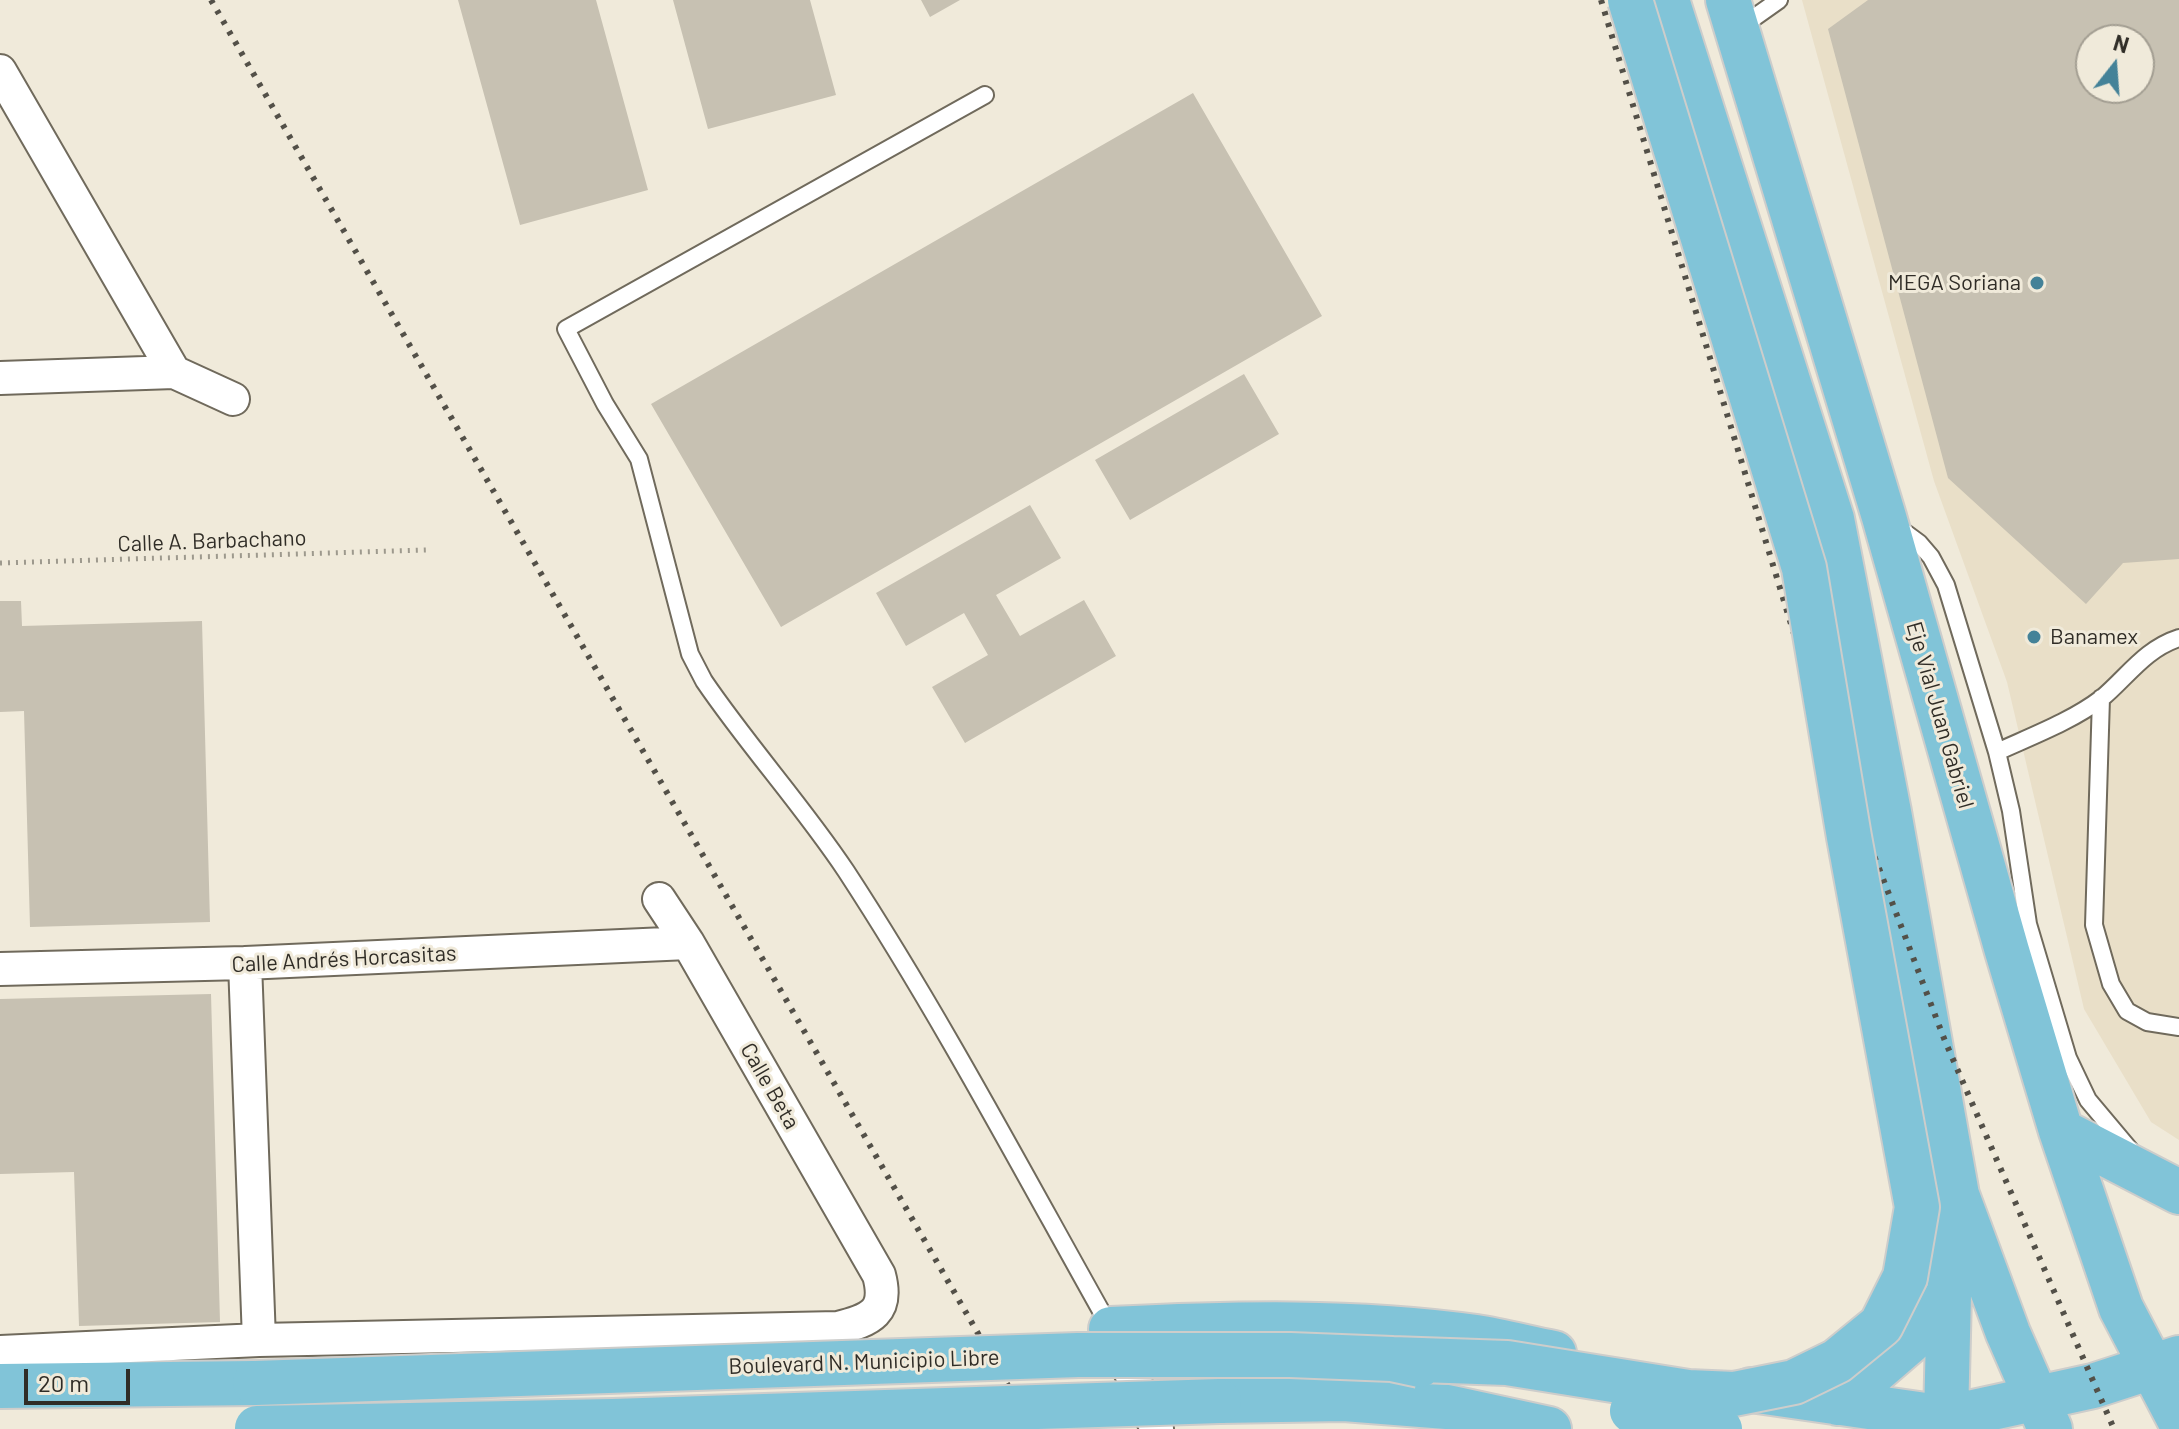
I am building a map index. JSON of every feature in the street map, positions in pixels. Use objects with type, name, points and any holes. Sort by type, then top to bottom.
[{"type":"main road","points":[[1392,1359],[1507,1363],[1688,1392],[1734,1394],[1794,1382],[1837,1361],[1881,1325],[1905,1277],[1917,1207],[1849,837],[1804,568],[1630,0]]},
{"type":"main road","points":[[1667,0],[1832,519],[1889,812],[1957,1195],[2042,1414]]},
{"type":"main road","name":"Eje Vial Juan Gabriel","points":[[1732,15],[1884,517],[2018,938],[2061,1131],[2121,1308],[2165,1362],[2179,1419]]},
{"type":"main road","points":[[2061,1131],[2169,1186]]},
{"type":"main road","points":[[1944,1424],[1957,1195]]},
{"type":"main road","points":[[1838,1403],[1910,1341],[1949,1294]]},
{"type":"main road","points":[[1111,1329],[1240,1323],[1348,1325],[1478,1337],[1648,1373],[1838,1403],[1944,1424],[2042,1414],[2093,1386],[2165,1362]]},
{"type":"main road","name":"Boulevard N. Municipio Libre","points":[[0,1386],[255,1383],[1078,1355],[1290,1355],[1392,1359],[1720,1429]]},
{"type":"main road","points":[[229,1429],[1344,1399],[1447,1407],[1549,1429]]},
{"type":"main road","points":[[1219,1401],[1351,1429]]},
{"type":"street","points":[[0,71],[174,372]]},
{"type":"street","points":[[0,378],[174,372],[233,399]]},
{"type":"street","name":"Calle Beta","points":[[259,1340],[838,1328],[862,1322],[878,1310],[884,1293],[879,1275],[688,943],[659,899]]},
{"type":"street","name":"Calle Andrés Horcasitas","points":[[0,969],[245,963],[688,943]]},
{"type":"street","points":[[0,1352],[259,1340],[245,963]]},
{"type":"street","points":[[1111,1329],[1157,1429]]},
{"type":"lane","points":[[1732,15],[1779,0]]},
{"type":"lane","points":[[985,95],[566,329],[605,404],[639,459],[690,654],[704,681],[844,868],[991,1114],[1111,1329]]},
{"type":"lane","points":[[1884,517],[1919,543],[1931,557],[1946,585],[1997,752],[2011,811],[2018,938],[2068,1058],[2088,1100],[2106,1124],[2169,1186]]},
{"type":"lane","points":[[1997,752],[2050,728],[2101,698],[2150,652],[2179,638]]},
{"type":"lane","points":[[2101,698],[2094,925],[2111,984],[2127,1011],[2147,1022],[2179,1027]]},
{"type":"path","name":"Calle A. Barbachano","points":[[0,563],[426,550]]},
{"type":"shaded area","name":"MEGA Soriana","points":[[1802,0],[2179,0],[2179,1140],[2151,1122],[2084,1009],[2007,682],[1934,481]]},
{"type":"building","points":[[458,0],[596,0],[648,190],[520,225]]},
{"type":"building","points":[[673,0],[810,0],[836,95],[708,129]]},
{"type":"building","points":[[921,0],[960,0],[930,17]]},
{"type":"building","name":"MEGA Soriana","points":[[1868,0],[2179,0],[2179,559],[2123,563],[2086,604],[1948,478],[1828,29]]},
{"type":"building","points":[[1193,93],[1322,316],[781,627],[651,404]]},
{"type":"building","points":[[1244,374],[1279,434],[1130,520],[1095,460]]},
{"type":"building","points":[[1030,505],[1061,558],[996,595],[1020,636],[1084,600],[1116,656],[965,743],[932,687],[988,655],[964,613],[906,646],[876,593]]},
{"type":"building","points":[[0,601],[21,601],[22,626],[202,621],[210,922],[30,927],[24,711],[0,712]]},
{"type":"building","points":[[211,994],[220,1322],[79,1326],[74,1172],[0,1174],[0,999]]},
{"type":"railway","points":[[211,0],[1033,1429]]},
{"type":"railway","points":[[1601,0],[1829,749],[1877,863],[1945,1041],[2114,1429]]},
{"type":"place","name":"MEGA Soriana","points":[[2037,283]]},
{"type":"place","name":"Banamex","points":[[2034,637]]}]
